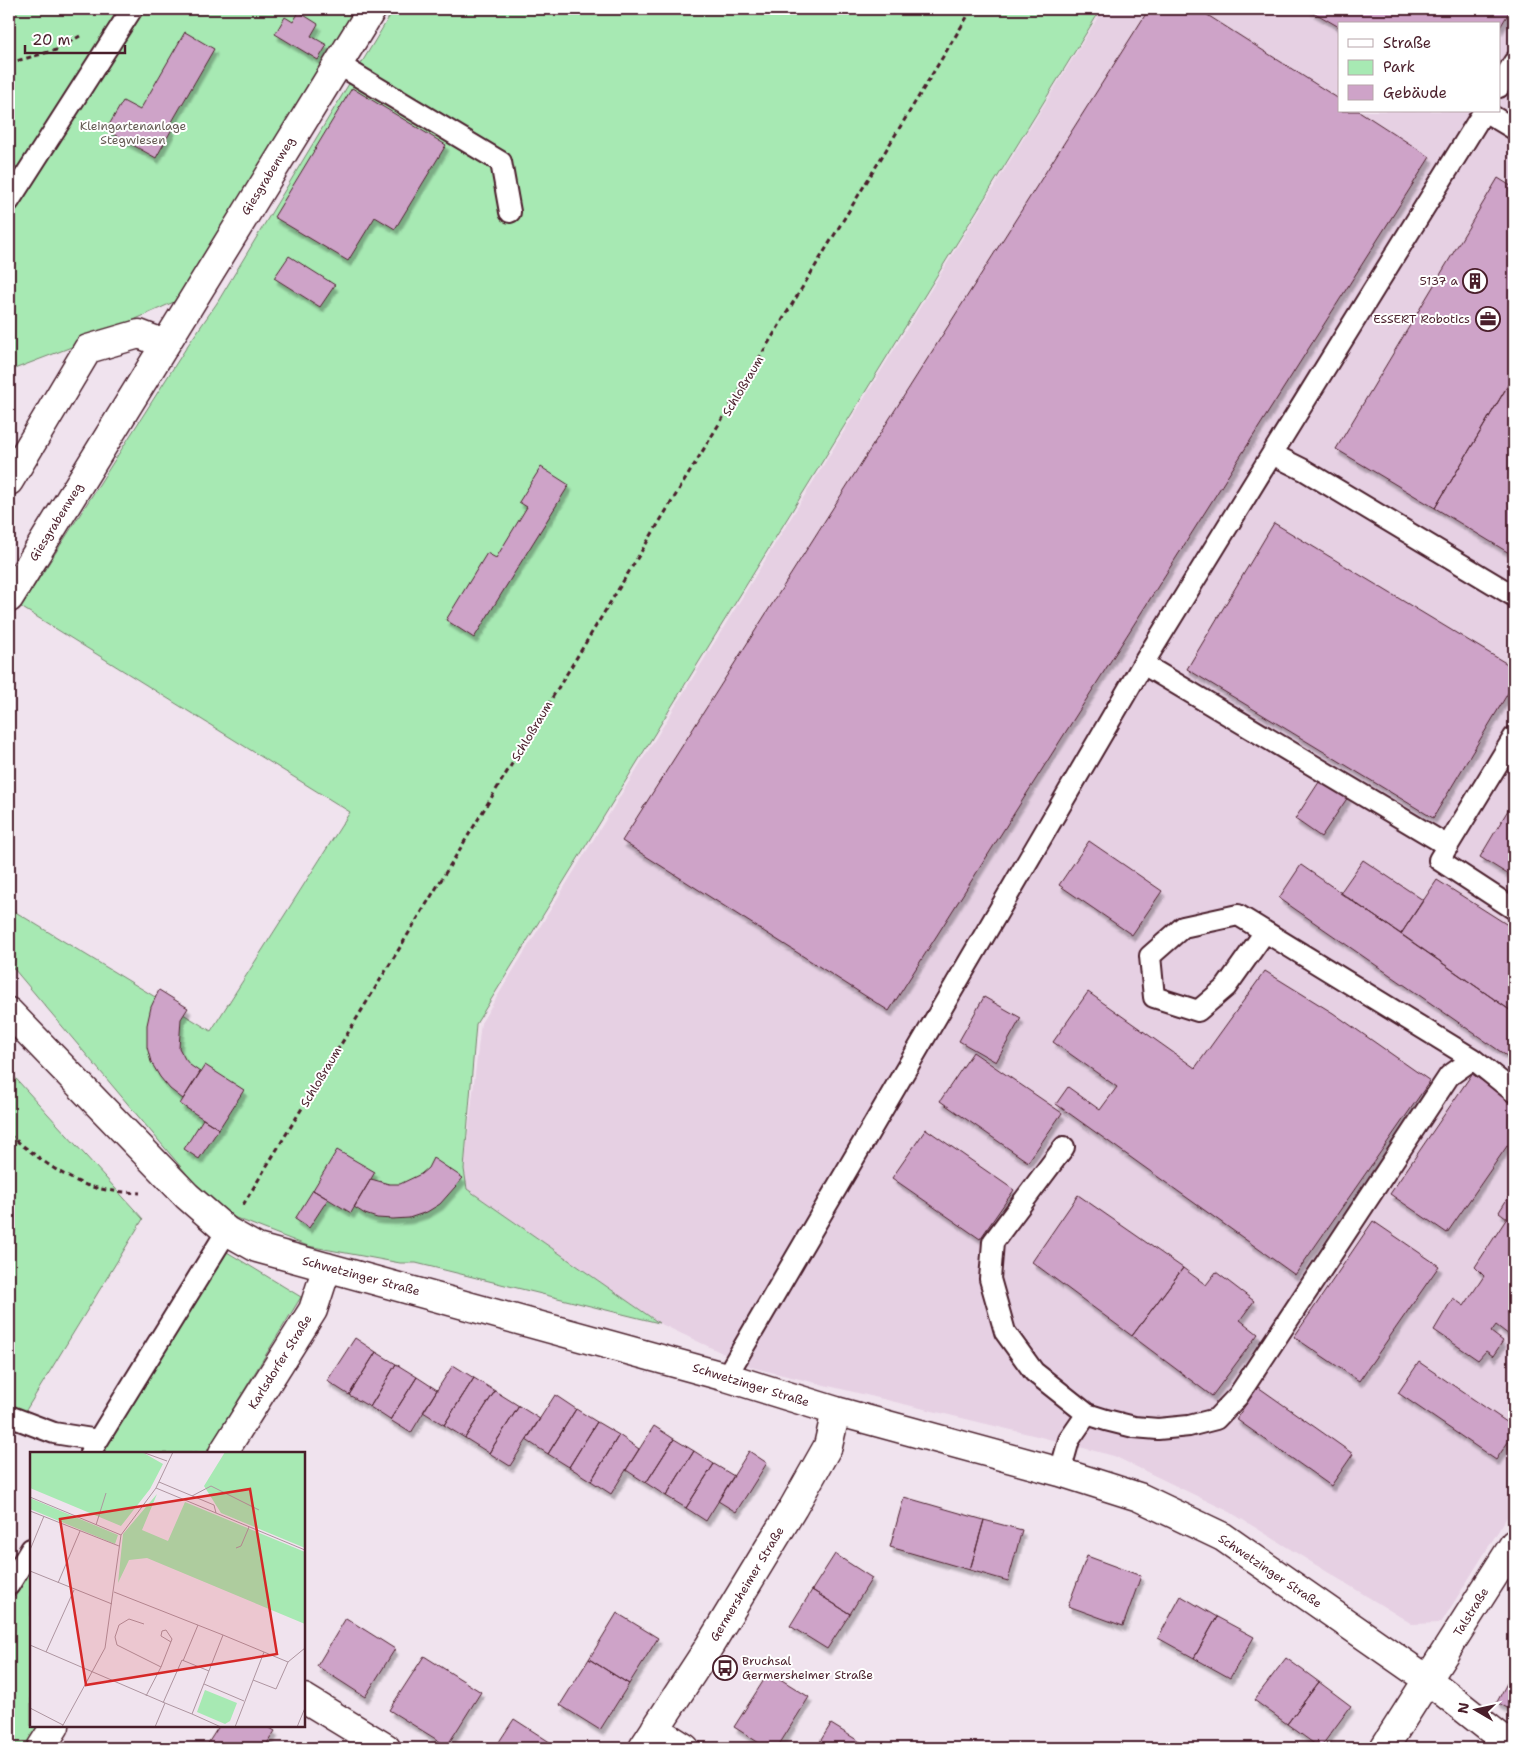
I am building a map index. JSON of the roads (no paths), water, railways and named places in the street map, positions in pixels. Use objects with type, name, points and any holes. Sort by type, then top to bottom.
[{"type":"street","name":"Giesgrabenweg","points":[[9,598],[372,9]]},
{"type":"street","points":[[9,481],[88,349],[139,334],[165,344]]},
{"type":"street","name":"Schwetzinger Straße","points":[[9,1012],[187,1196],[227,1231],[257,1248],[726,1377],[836,1411],[1060,1472],[1139,1497],[1223,1537],[1428,1680],[1514,1748]]},
{"type":"street","name":"Karlsdorfer Straße","points":[[225,1452],[313,1310],[327,1267]]},
{"type":"street","name":"Germersheimer Straße","points":[[649,1738],[705,1653],[794,1508],[828,1446],[836,1411]]},
{"type":"street","name":"Talstraße","points":[[1384,1748],[1514,1544]]},
{"type":"street","points":[[305,1699],[386,1748]]},
{"type":"street","points":[[41,1748],[54,1727]]},
{"type":"street","points":[[649,1738],[685,1748]]},
{"type":"lane","points":[[9,201],[132,9]]},
{"type":"lane","points":[[1500,84],[1514,62]]},
{"type":"lane","points":[[338,64],[501,162],[510,212]]},
{"type":"lane","points":[[726,1377],[1143,664],[1483,112]]},
{"type":"lane","points":[[1486,112],[1514,129]]},
{"type":"lane","points":[[1272,454],[1304,470],[1514,596]]},
{"type":"lane","points":[[1143,664],[1448,846]]},
{"type":"lane","points":[[1514,737],[1439,860],[1514,909]]},
{"type":"lane","points":[[1265,932],[1226,987],[1198,1011],[1154,997],[1150,956],[1183,927],[1238,915],[1473,1058],[1514,1092]]},
{"type":"lane","points":[[1064,1147],[993,1242],[990,1279],[1005,1332],[1034,1372],[1087,1414],[1134,1427],[1158,1429],[1189,1426],[1216,1420],[1238,1396],[1449,1076],[1473,1058]]},
{"type":"lane","points":[[9,1416],[94,1447],[227,1231]]},
{"type":"lane","points":[[1060,1472],[1069,1440],[1087,1414]]},
{"type":"lane","points":[[9,1585],[30,1551]]},
{"type":"place","name":"5137 a","points":[[1475,281]]},
{"type":"place","name":"ESSERT Robotics","points":[[1488,319]]},
{"type":"place","name":"Bruchsal Germersheimer Straße","points":[[725,1668]]},
{"type":"park label","name":"Kleingartenanlage Stegwiesen","points":[[133,133]]}]
